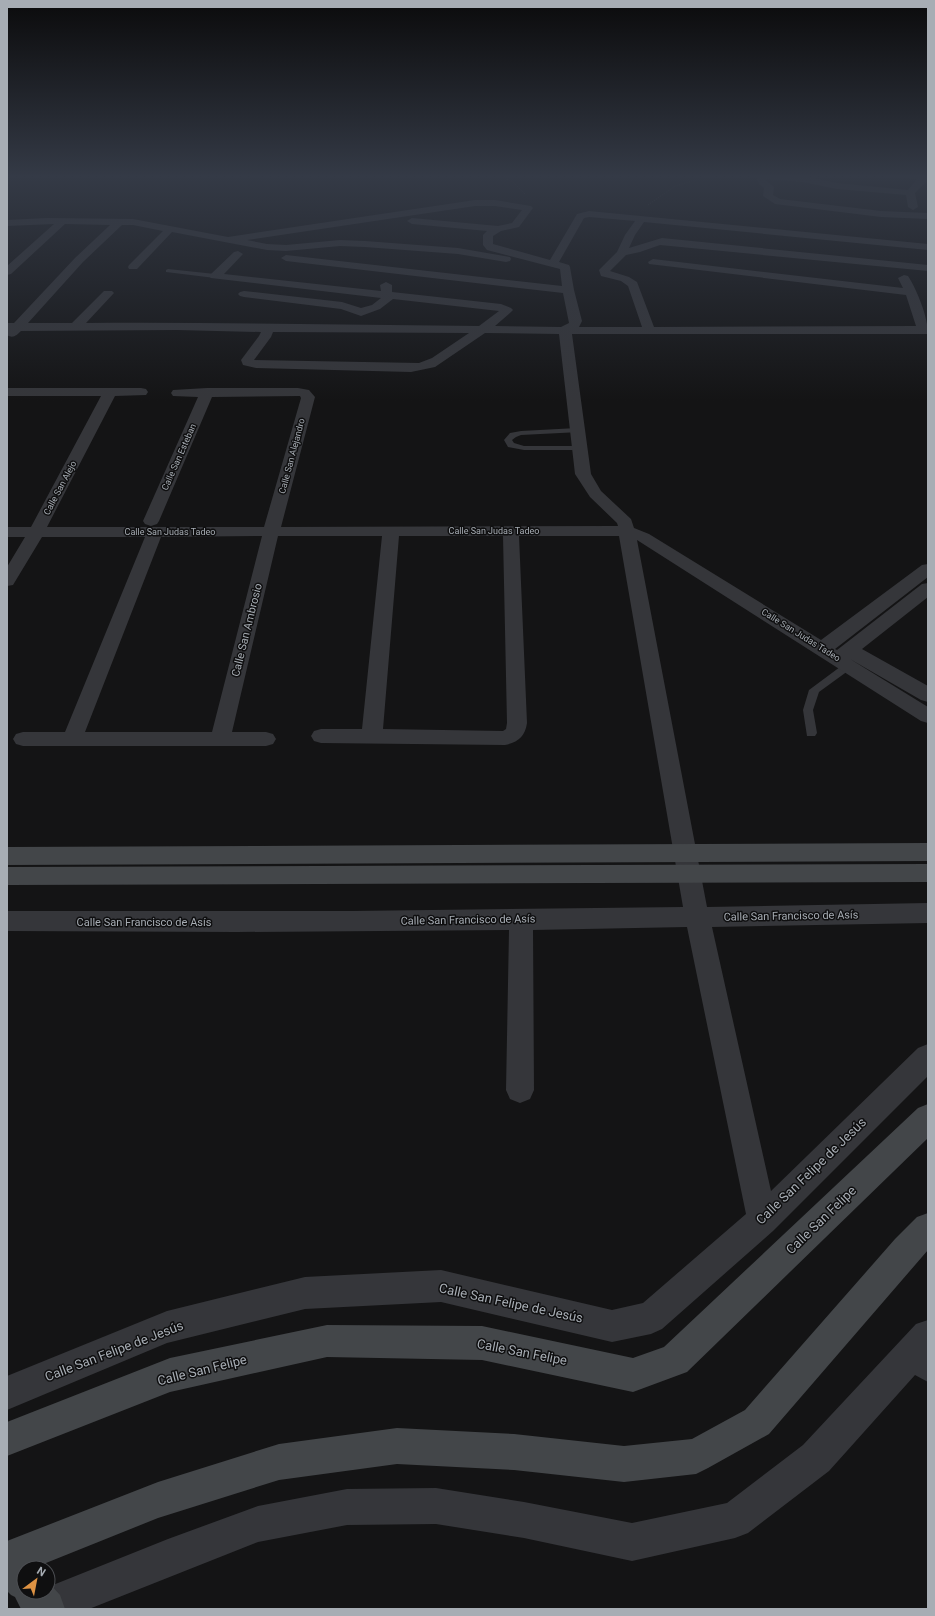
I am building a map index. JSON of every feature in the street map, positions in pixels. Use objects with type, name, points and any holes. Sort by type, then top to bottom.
[{"type":"main road","points":[[7,876],[686,863],[928,852]]},
{"type":"main road","points":[[7,856],[686,863],[928,873]]},
{"type":"main road","name":"Calle San Felipe","points":[[7,1440],[170,1375],[327,1341],[482,1343],[633,1375],[675,1360],[928,1118]]},
{"type":"main road","points":[[16,1572],[7,1561],[158,1500],[279,1462],[397,1446],[514,1452],[624,1464],[696,1456],[757,1422],[906,1250],[928,1228]]},
{"type":"street","points":[[7,272],[31,250]]},
{"type":"street","points":[[7,337],[13,326],[89,250]]},
{"type":"street","points":[[133,267],[149,250]]},
{"type":"street","points":[[235,250],[238,254],[384,268],[562,276]]},
{"type":"street","points":[[347,328],[356,322],[362,312],[383,303],[387,299],[386,286],[379,275],[391,259],[419,250]]},
{"type":"street","points":[[436,250],[508,259],[524,267],[562,276]]},
{"type":"street","points":[[497,250],[562,276]]},
{"type":"street","points":[[565,330],[576,322],[562,276],[570,250]]},
{"type":"street","points":[[634,250],[622,253],[607,267],[604,272],[609,275],[628,280],[633,284],[648,331]]},
{"type":"street","points":[[755,250],[928,268]]},
{"type":"street","points":[[13,326],[648,331],[926,330],[893,250]]},
{"type":"street","points":[[215,276],[238,254]]},
{"type":"street","points":[[653,262],[911,292]]},
{"type":"street","points":[[215,276],[387,294],[507,310],[431,363],[422,367],[256,364],[248,362],[247,360],[265,337],[268,328]]},
{"type":"street","points":[[76,326],[108,293]]},
{"type":"street","points":[[244,294],[342,306],[362,312]]},
{"type":"street","points":[[565,330],[583,474],[587,484],[626,527],[686,863],[762,1220]]},
{"type":"street","name":"Calle San Alejo","points":[[7,581],[39,526],[110,392]]},
{"type":"street","points":[[8,393],[141,392]]},
{"type":"street","points":[[178,393],[207,392]]},
{"type":"street","name":"Calle San Alejandro","points":[[207,392],[304,393],[308,398],[273,527]]},
{"type":"street","name":"Calle San Esteban","points":[[153,526],[207,392]]},
{"type":"street","name":"Calle San Judas Tadeo","points":[[7,521],[39,526],[626,527],[828,644],[845,658],[928,716]]},
{"type":"street","name":"Calle San Judas Tadeo","points":[[7,532],[39,526]]},
{"type":"street","points":[[72,739],[153,526]]},
{"type":"street","name":"Calle San Judas Tadeo","points":[[273,527],[391,531],[511,532],[626,527]]},
{"type":"street","name":"Calle San Ambrosio","points":[[220,740],[273,527]]},
{"type":"street","points":[[372,736],[391,531]]},
{"type":"street","points":[[321,736],[505,738],[512,735],[516,730],[511,532]]},
{"type":"street","points":[[828,644],[928,569]]},
{"type":"street","points":[[845,658],[928,588]]},
{"type":"street","name":"Calle San Judas Tadeo","points":[[845,658],[928,695]]},
{"type":"street","points":[[22,738],[266,739]]},
{"type":"street","name":"Calle San Francisco de Asís","points":[[7,921],[195,923],[928,913]]},
{"type":"street","points":[[520,1090],[521,919]]},
{"type":"street","name":"Calle San Felipe de Jesús","points":[[7,1393],[167,1327],[305,1293],[441,1286],[612,1326],[651,1318],[762,1220],[928,1057]]},
{"type":"street","points":[[56,1594],[168,1558],[258,1524],[348,1507],[436,1506],[524,1520],[632,1542],[735,1520],[816,1458],[924,1351]]},
{"type":"lane","points":[[168,271],[215,276]]},
{"type":"lane","points":[[521,433],[578,439],[524,448],[511,445],[508,440],[513,435],[521,433]]},
{"type":"lane","points":[[811,733],[808,710],[814,690],[845,658]]}]
